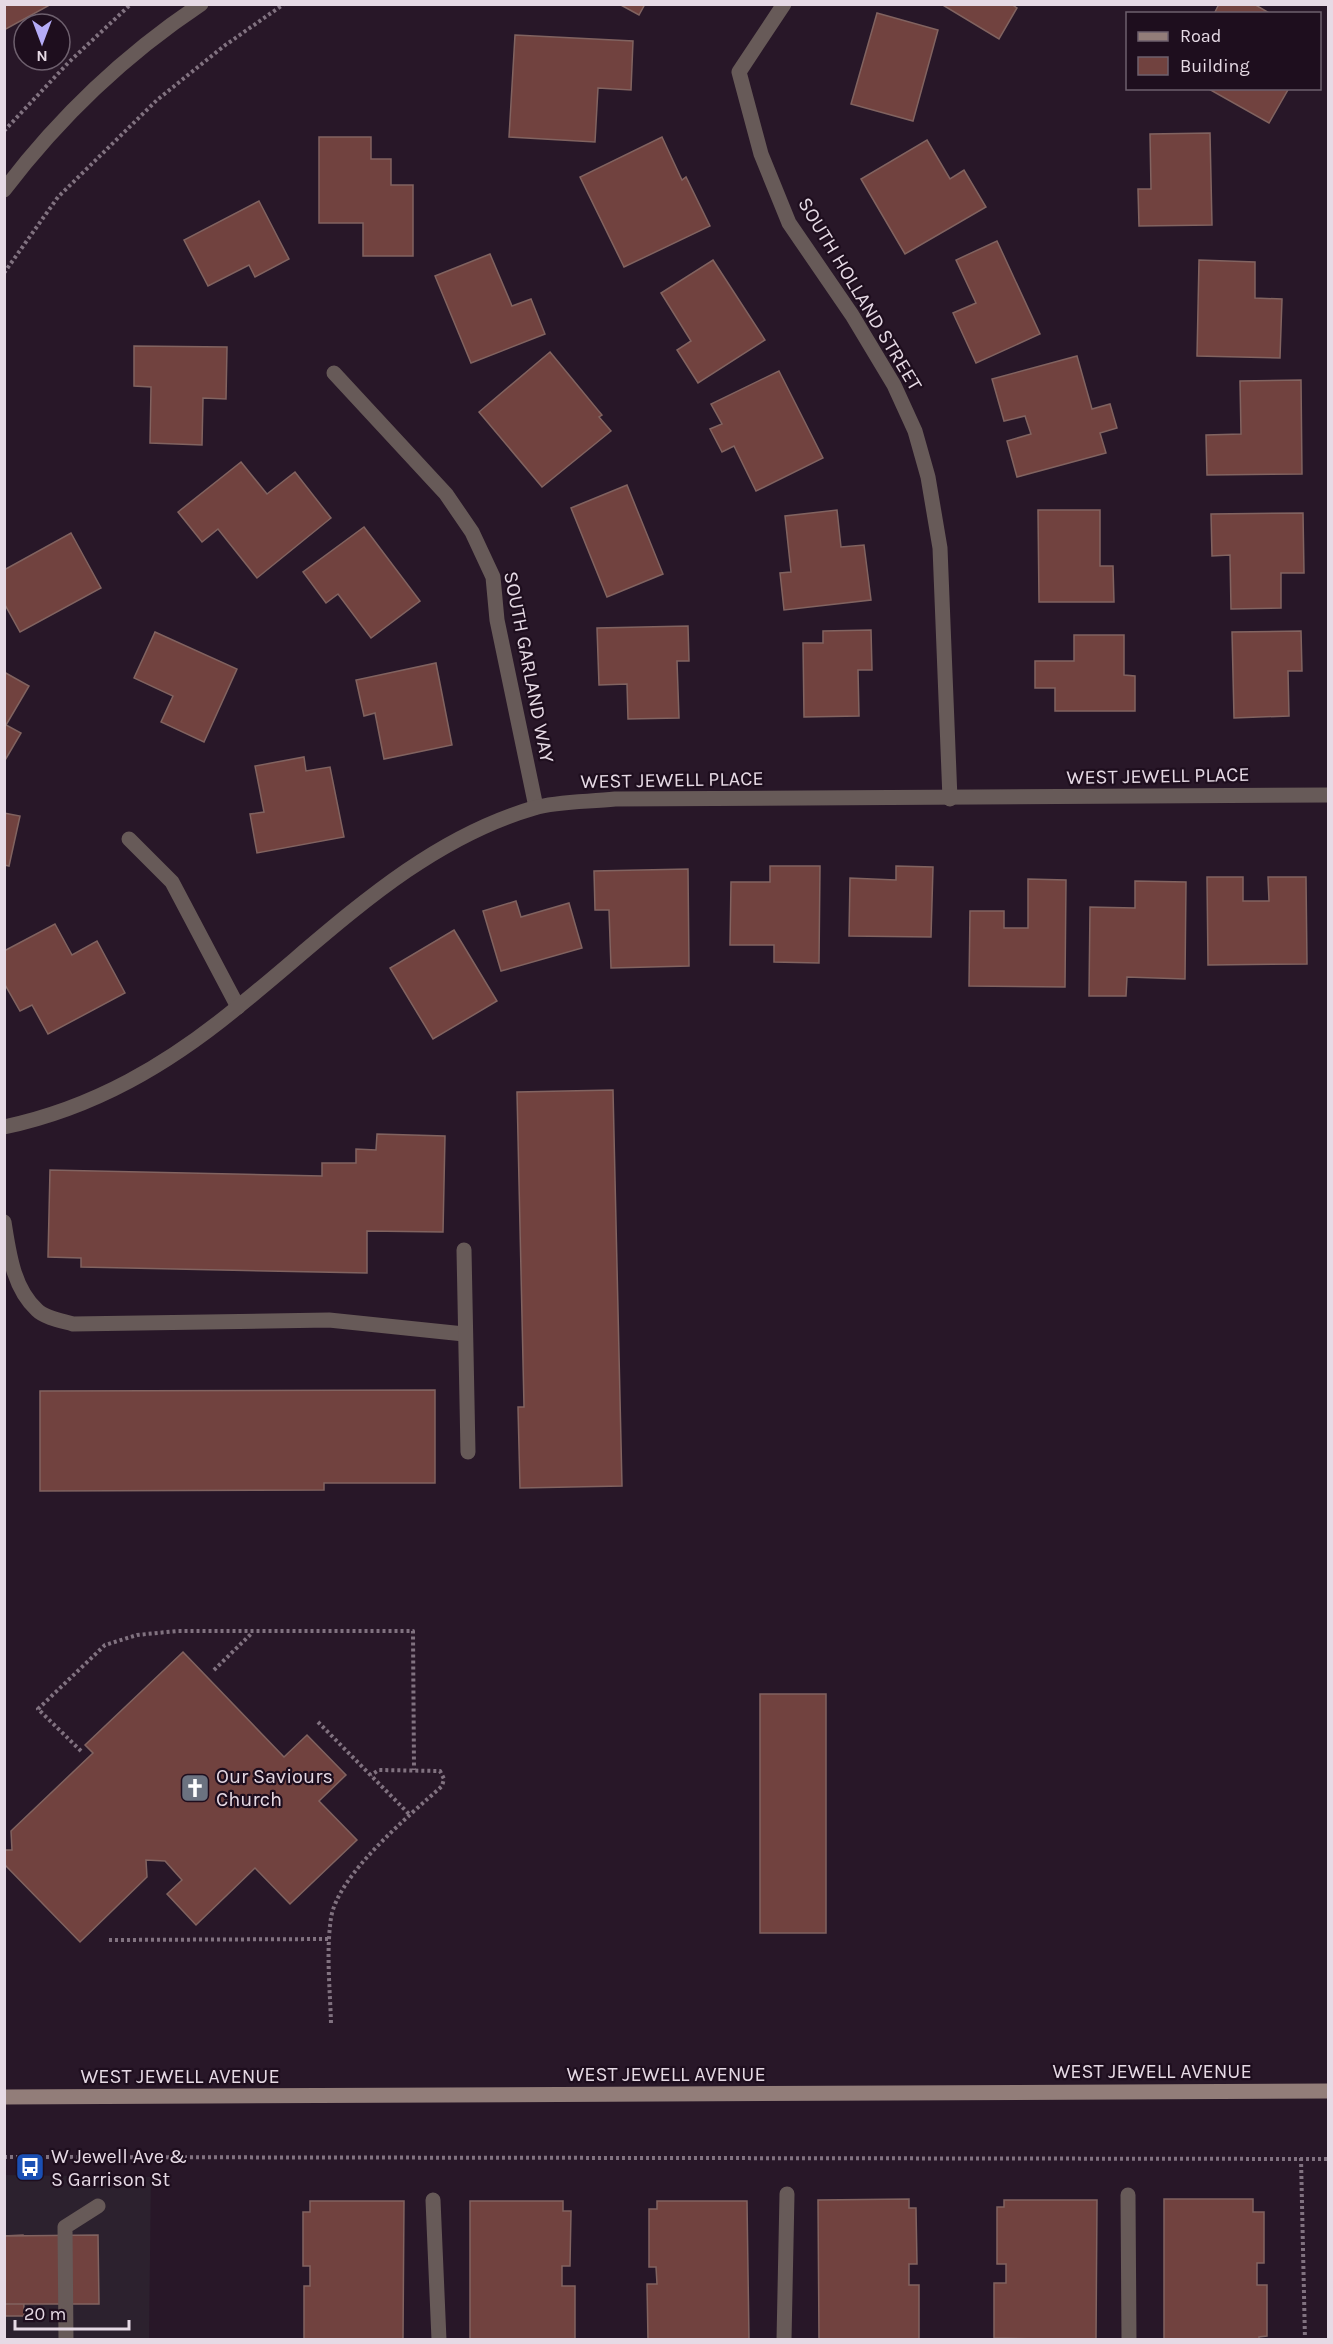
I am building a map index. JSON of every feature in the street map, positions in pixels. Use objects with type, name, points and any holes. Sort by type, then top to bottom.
[{"type":"main road","name":"WEST JEWELL AVENUE","points":[[4,2097],[1329,2091]]},
{"type":"street","name":"SOUTH HOLLAND STREET","points":[[784,4],[739,72],[761,154],[789,223],[852,315],[894,385],[915,431],[928,477],[940,548],[950,799]]},
{"type":"street","points":[[4,190],[22,167],[81,104],[132,56],[194,6]]},
{"type":"street","name":"SOUTH GARLAND WAY","points":[[334,373],[446,494],[472,532],[493,577],[497,620],[536,807]]},
{"type":"street","name":"WEST JEWELL PLACE","points":[[4,1127],[38,1120],[96,1099],[163,1061],[238,1007],[377,890],[481,828],[536,807],[615,799],[950,799],[1329,795]]},
{"type":"street","points":[[129,839],[172,882],[238,1007]]},
{"type":"street","points":[[4,1222],[8,1250],[18,1285],[39,1312],[73,1324],[329,1320],[464,1334]]},
{"type":"street","points":[[464,1250],[468,1452]]},
{"type":"street","points":[[784,2340],[787,2194]]},
{"type":"street","points":[[1128,2195],[1129,2340]]},
{"type":"street","points":[[433,2200],[440,2340]]},
{"type":"street","points":[[66,2340],[65,2227],[98,2206]]},
{"type":"path","points":[[4,132],[69,62],[131,4]]},
{"type":"path","points":[[4,273],[57,197],[157,100],[224,46],[284,4]]},
{"type":"path","points":[[81,1751],[38,1709],[105,1645],[137,1635],[177,1631],[413,1631],[414,1770]]},
{"type":"path","points":[[214,1670],[252,1632]]},
{"type":"path","points":[[318,1722],[410,1815]]},
{"type":"path","points":[[331,2023],[329,1939],[331,1916],[343,1887],[410,1815],[442,1786],[444,1779],[440,1771],[379,1770],[371,1775]]},
{"type":"path","points":[[109,1940],[329,1939]]},
{"type":"path","points":[[4,2157],[1329,2158]]},
{"type":"path","points":[[1301,2158],[1305,2340]]},
{"type":"shaded area","points":[[5,2175],[151,2177],[149,2339],[5,2340]]},
{"type":"building","points":[[4,4],[47,4],[48,6],[37,12],[12,12],[12,26],[4,30]]},
{"type":"building","points":[[619,4],[645,4],[639,15]]},
{"type":"building","points":[[941,4],[1011,4],[1017,8],[999,39]]},
{"type":"building","points":[[1219,4],[1254,4],[1268,12],[1215,12]]},
{"type":"building","points":[[877,13],[938,30],[913,121],[851,104]]},
{"type":"building","points":[[515,35],[633,41],[631,90],[598,88],[595,142],[509,137]]},
{"type":"building","points":[[1211,90],[1288,90],[1269,123]]},
{"type":"building","points":[[1210,133],[1212,225],[1139,226],[1138,189],[1151,189],[1150,134]]},
{"type":"building","points":[[319,137],[371,137],[371,159],[391,159],[391,185],[413,185],[413,256],[363,256],[363,223],[319,223]]},
{"type":"building","points":[[662,137],[682,180],[686,177],[710,226],[624,267],[580,177]]},
{"type":"building","points":[[927,140],[950,179],[964,170],[986,207],[905,254],[861,179]]},
{"type":"building","points":[[259,201],[289,259],[255,277],[249,265],[208,286],[184,240]]},
{"type":"building","points":[[997,241],[1040,334],[976,363],[953,313],[976,303],[956,260]]},
{"type":"building","points":[[490,254],[512,306],[531,299],[545,334],[471,363],[435,276]]},
{"type":"building","points":[[713,260],[765,340],[698,383],[677,350],[691,341],[661,293]]},
{"type":"building","points":[[1199,260],[1255,262],[1255,298],[1282,299],[1280,358],[1197,356]]},
{"type":"building","points":[[134,346],[227,347],[226,399],[203,398],[202,445],[150,443],[151,387],[134,386]]},
{"type":"building","points":[[550,352],[602,415],[599,417],[611,431],[542,487],[479,412]]},
{"type":"building","points":[[1077,356],[1092,409],[1110,404],[1117,428],[1100,433],[1106,453],[1017,477],[1007,441],[1031,434],[1025,416],[1004,421],[992,379]]},
{"type":"building","points":[[779,371],[823,458],[756,491],[734,446],[722,452],[710,429],[722,424],[711,404]]},
{"type":"building","points":[[1301,380],[1302,474],[1207,475],[1206,435],[1241,434],[1240,381]]},
{"type":"building","points":[[241,462],[267,494],[295,472],[331,518],[257,578],[218,529],[202,542],[178,512]]},
{"type":"building","points":[[627,485],[663,574],[607,597],[571,508]]},
{"type":"building","points":[[837,510],[841,547],[864,545],[871,600],[784,610],[780,573],[791,572],[785,516]]},
{"type":"building","points":[[1038,510],[1100,510],[1100,566],[1113,566],[1114,602],[1039,602]]},
{"type":"building","points":[[1303,513],[1304,573],[1281,573],[1281,608],[1231,609],[1230,555],[1212,556],[1211,514]]},
{"type":"building","points":[[364,527],[420,601],[371,638],[338,594],[326,603],[303,572]]},
{"type":"building","points":[[71,533],[101,588],[20,632],[4,603],[4,570]]},
{"type":"building","points":[[688,626],[689,661],[677,661],[679,718],[628,719],[627,684],[599,685],[597,628]]},
{"type":"building","points":[[871,630],[872,670],[858,670],[859,716],[804,717],[803,643],[823,643],[823,631]]},
{"type":"building","points":[[1301,631],[1302,671],[1288,671],[1289,716],[1234,718],[1232,632]]},
{"type":"building","points":[[155,632],[237,669],[204,742],[161,722],[173,696],[134,678]]},
{"type":"building","points":[[1074,635],[1124,635],[1124,675],[1135,676],[1135,711],[1055,711],[1055,688],[1035,688],[1035,661],[1074,661]]},
{"type":"building","points":[[436,663],[452,745],[384,759],[375,713],[364,716],[356,680]]},
{"type":"building","points":[[4,672],[29,686],[6,725],[21,733],[4,762]]},
{"type":"building","points":[[304,757],[306,771],[330,767],[344,837],[257,853],[250,814],[264,812],[255,766]]},
{"type":"building","points":[[4,813],[20,816],[9,866],[4,865]]},
{"type":"building","points":[[770,866],[820,866],[819,963],[774,962],[774,945],[730,945],[731,882],[770,882]]},
{"type":"building","points":[[896,866],[933,867],[931,937],[849,936],[850,878],[896,880]]},
{"type":"building","points":[[688,869],[689,966],[611,968],[609,910],[595,910],[594,871]]},
{"type":"building","points":[[1207,877],[1243,877],[1243,901],[1269,901],[1268,877],[1306,877],[1307,964],[1208,965]]},
{"type":"building","points":[[1028,879],[1066,880],[1065,987],[969,986],[970,911],[1004,911],[1004,928],[1028,928]]},
{"type":"building","points":[[1135,881],[1186,882],[1185,979],[1127,977],[1126,996],[1089,996],[1090,907],[1135,908]]},
{"type":"building","points":[[516,901],[521,917],[569,903],[582,948],[501,971],[483,911]]},
{"type":"building","points":[[55,924],[72,955],[97,941],[125,993],[48,1034],[32,1005],[20,1011],[4,983],[4,951]]},
{"type":"building","points":[[454,930],[497,1001],[433,1039],[390,968]]},
{"type":"building","points":[[613,1090],[622,1486],[520,1488],[518,1407],[524,1407],[517,1092]]},
{"type":"building","points":[[377,1134],[445,1136],[443,1232],[367,1231],[367,1273],[81,1267],[81,1258],[48,1257],[50,1170],[322,1176],[322,1163],[356,1163],[356,1149],[376,1150]]},
{"type":"building","points":[[435,1390],[435,1483],[324,1483],[324,1490],[40,1491],[40,1391]]},
{"type":"building","name":"Our Saviours Church","points":[[183,1652],[284,1757],[307,1735],[346,1775],[319,1801],[357,1840],[290,1904],[255,1868],[196,1925],[167,1894],[182,1880],[165,1861],[146,1860],[147,1877],[80,1942],[4,1864],[4,1850],[12,1850],[11,1831],[93,1753],[85,1745]]},
{"type":"building","points":[[760,1694],[826,1694],[826,1933],[760,1933]]},
{"type":"building","points":[[909,2199],[909,2208],[916,2208],[917,2264],[909,2264],[909,2285],[919,2285],[919,2339],[819,2340],[818,2200]]},
{"type":"building","points":[[1164,2199],[1253,2199],[1253,2212],[1264,2212],[1264,2263],[1257,2263],[1257,2285],[1267,2285],[1267,2336],[1259,2337],[1259,2340],[1164,2340]]},
{"type":"building","points":[[1004,2200],[1097,2200],[1096,2340],[994,2338],[994,2283],[1006,2283],[1006,2264],[997,2264],[997,2207],[1004,2207]]},
{"type":"building","points":[[310,2201],[404,2201],[403,2340],[304,2340],[304,2286],[310,2286],[310,2266],[303,2266],[303,2212],[310,2212]]},
{"type":"building","points":[[470,2201],[563,2201],[563,2211],[571,2211],[570,2266],[562,2266],[562,2286],[575,2286],[575,2340],[470,2340]]},
{"type":"building","points":[[657,2201],[747,2201],[749,2340],[648,2340],[647,2284],[657,2284],[656,2267],[649,2267],[649,2209],[657,2209]]},
{"type":"building","points":[[23,2235],[24,2316],[4,2316],[4,2236]]},
{"type":"building","points":[[98,2235],[99,2304],[4,2304],[4,2236]]},
{"type":"place","name":"Our Saviours Church","points":[[195,1788]]},
{"type":"place","name":"W Jewell Ave & S Garrison St","points":[[30,2167]]}]
